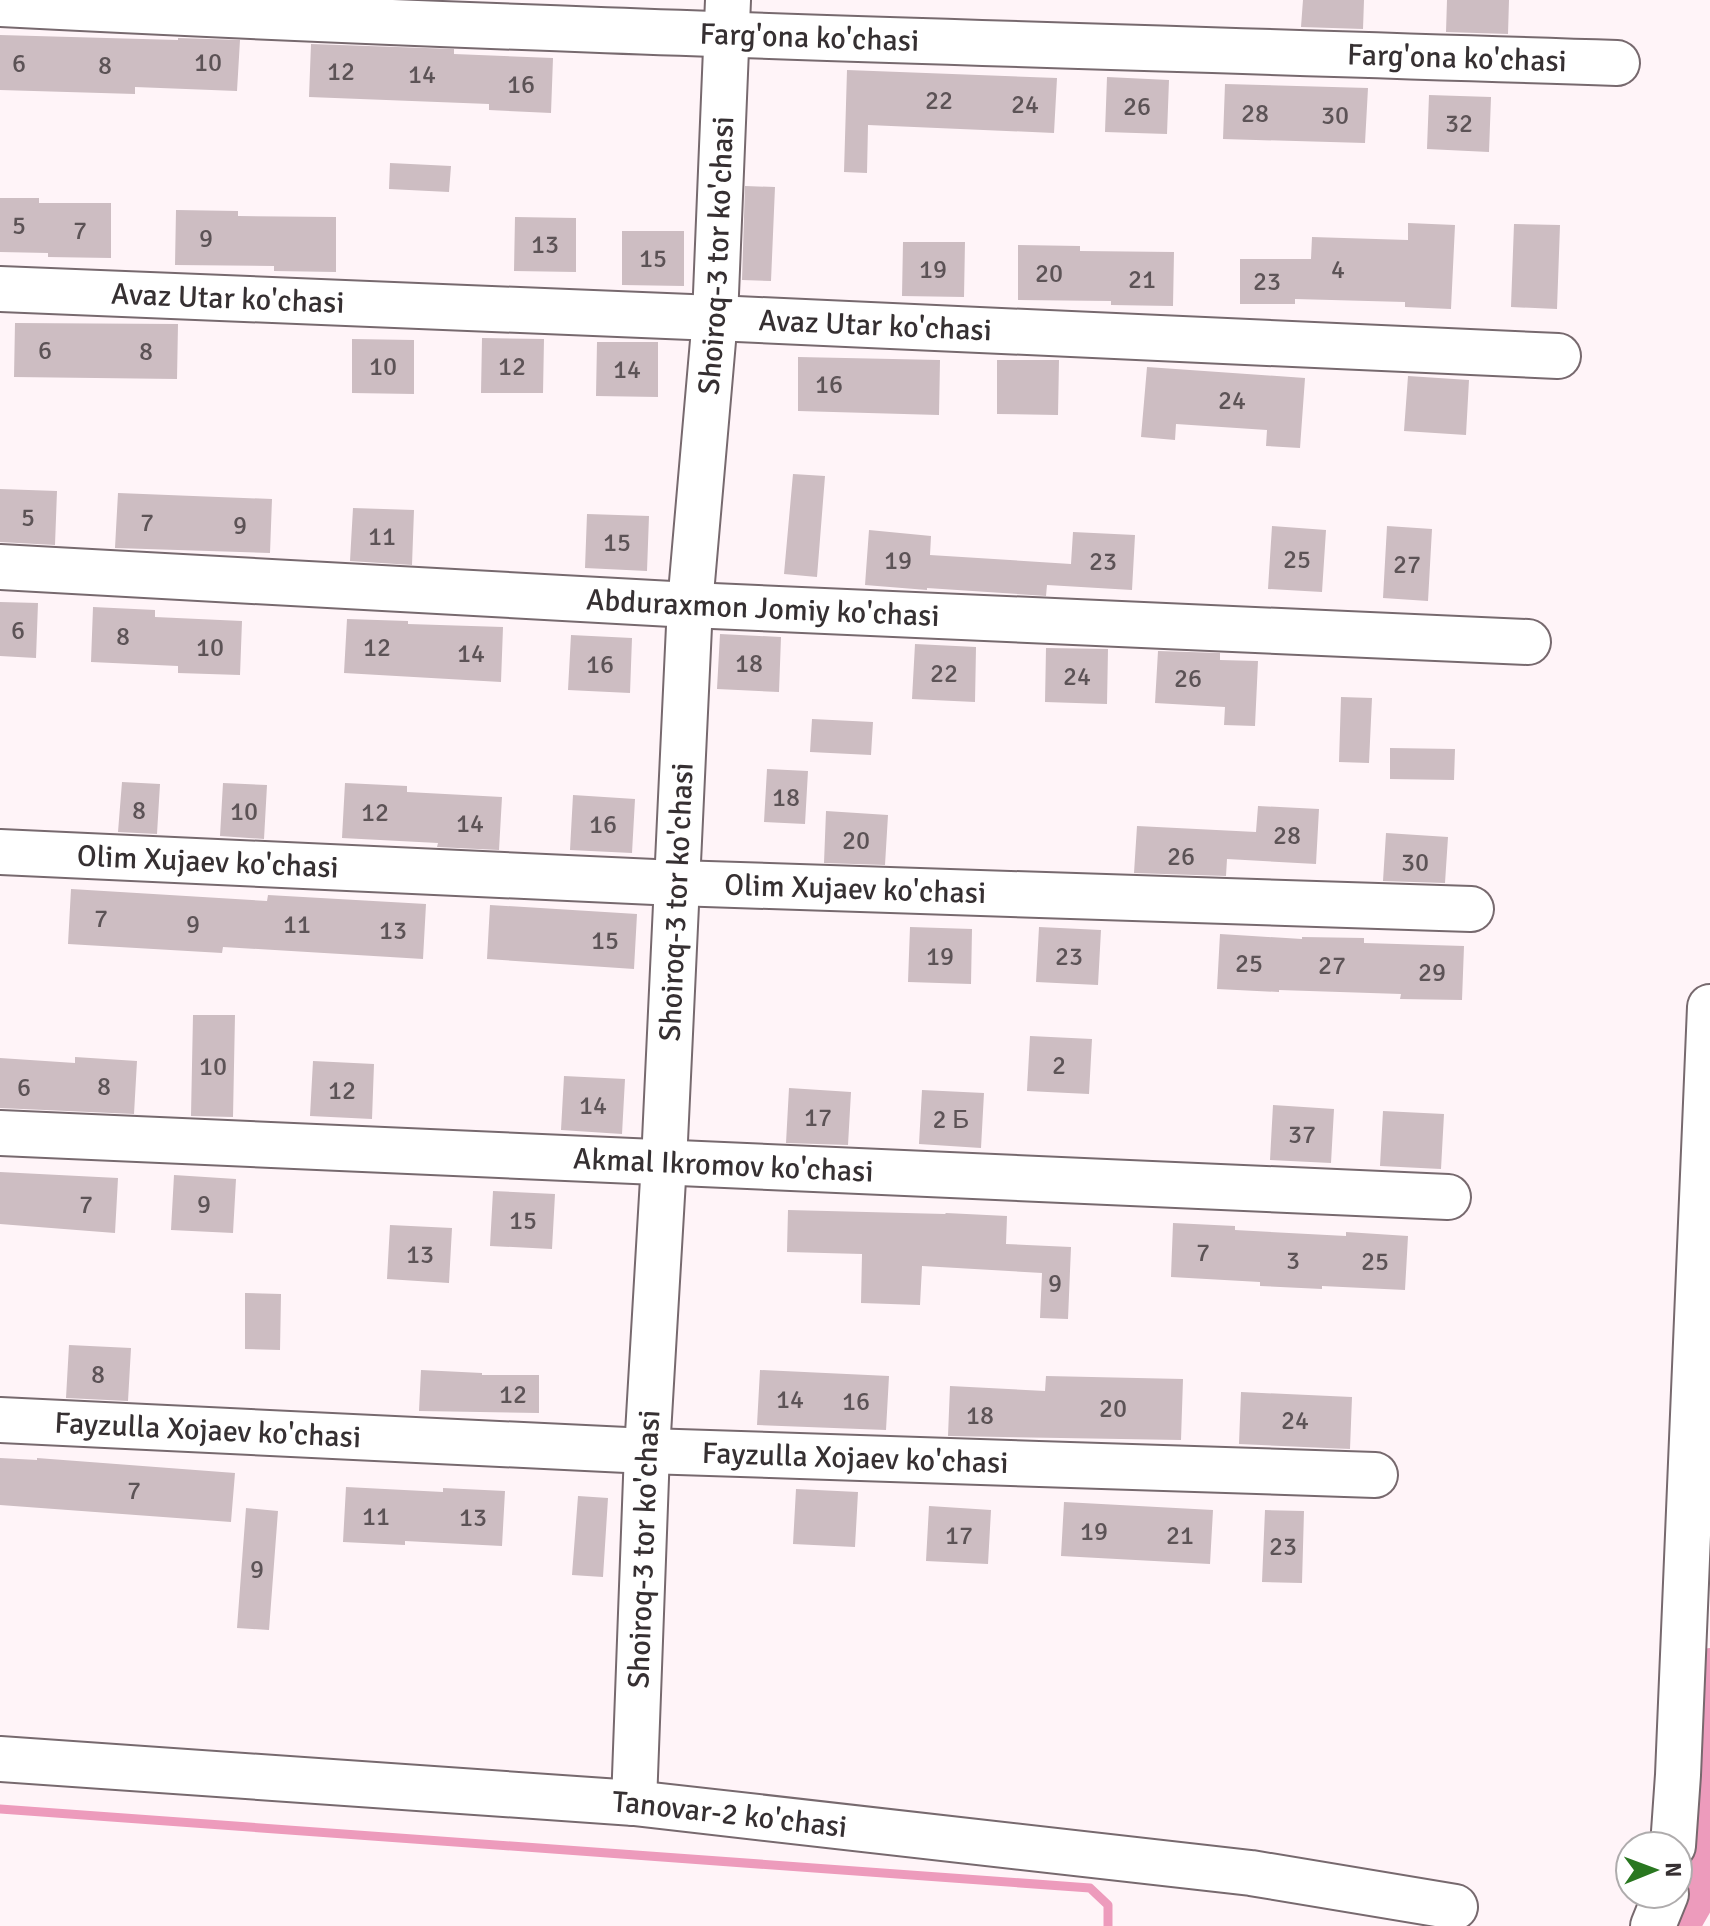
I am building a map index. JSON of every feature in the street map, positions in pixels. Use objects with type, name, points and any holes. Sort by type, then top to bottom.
[{"type":"street","name":"Farg'ona ko'chasi","points":[[0,4],[182,13],[728,17],[1617,63]]},
{"type":"street","name":"Shoiroq-3 tor ko'chasi","points":[[634,1803],[647,1451],[690,605],[715,318],[728,17]]},
{"type":"street","name":"Avaz Utar ko'chasi","points":[[0,289],[1558,356]]},
{"type":"street","name":"Abduraxmon Jomiy ko'chasi","points":[[0,567],[690,605],[1528,642]]},
{"type":"street","name":"Olim Xujaev ko'chasi","points":[[0,852],[676,883],[1471,909]]},
{"type":"street","points":[[1674,1830],[1710,1007]]},
{"type":"street","name":"Akmal Ikromov ko'chasi","points":[[0,1133],[1448,1197]]},
{"type":"street","name":"Fayzulla Xojaev ko'chasi","points":[[0,1420],[647,1451],[1375,1475]]},
{"type":"street","name":"Tanovar-2 ko'chasi","points":[[0,1759],[634,1803],[1251,1873],[1455,1907]]},
{"type":"building","points":[[1303,0],[1364,0],[1363,29],[1301,27]]},
{"type":"building","points":[[1447,0],[1509,0],[1508,34],[1446,32]]},
{"type":"building","points":[[0,35],[240,40],[237,91],[135,87],[135,94],[0,90]]},
{"type":"building","points":[[311,44],[454,49],[454,54],[553,58],[551,113],[489,110],[489,104],[309,97]]},
{"type":"building","points":[[847,70],[1057,78],[1054,133],[868,125],[867,173],[844,172]]},
{"type":"building","points":[[1107,77],[1169,80],[1167,134],[1105,132]]},
{"type":"building","points":[[1225,84],[1368,88],[1365,143],[1223,139]]},
{"type":"building","points":[[1429,95],[1491,97],[1489,152],[1427,149]]},
{"type":"building","points":[[390,163],[451,166],[449,192],[389,189]]},
{"type":"building","points":[[745,186],[775,187],[771,281],[742,280]]},
{"type":"building","points":[[0,198],[39,198],[39,203],[111,203],[111,258],[48,257],[48,253],[0,252]]},
{"type":"building","points":[[176,210],[238,211],[238,216],[336,217],[336,272],[274,271],[274,266],[175,265]]},
{"type":"building","points":[[515,217],[576,218],[576,272],[514,271]]},
{"type":"building","points":[[1408,223],[1455,225],[1451,309],[1405,307],[1405,302],[1295,299],[1295,304],[1240,304],[1240,259],[1311,259],[1312,237],[1408,240]]},
{"type":"building","points":[[1514,224],[1560,225],[1557,309],[1511,307]]},
{"type":"building","points":[[622,231],[684,231],[684,286],[622,285]]},
{"type":"building","points":[[903,242],[965,242],[964,297],[902,296]]},
{"type":"building","points":[[1018,245],[1080,246],[1080,251],[1174,252],[1173,306],[1111,305],[1111,301],[1018,300]]},
{"type":"building","points":[[15,323],[178,324],[177,379],[14,377]]},
{"type":"building","points":[[482,338],[544,339],[543,393],[481,393]]},
{"type":"building","points":[[352,339],[414,340],[414,394],[352,393]]},
{"type":"building","points":[[597,342],[658,342],[658,397],[596,396]]},
{"type":"building","points":[[798,357],[940,360],[939,415],[798,411]]},
{"type":"building","points":[[997,360],[1059,360],[1058,415],[997,414]]},
{"type":"building","points":[[1147,367],[1305,378],[1300,448],[1266,446],[1267,430],[1176,424],[1175,440],[1141,437]]},
{"type":"building","points":[[1408,376],[1469,380],[1466,435],[1404,431]]},
{"type":"building","points":[[793,474],[825,476],[817,577],[784,574]]},
{"type":"building","points":[[0,489],[57,491],[55,545],[0,542]]},
{"type":"building","points":[[118,493],[272,499],[270,553],[115,548]]},
{"type":"building","points":[[353,508],[414,510],[412,565],[350,561]]},
{"type":"building","points":[[587,514],[649,516],[647,571],[585,568]]},
{"type":"building","points":[[1272,526],[1326,530],[1322,592],[1268,589]]},
{"type":"building","points":[[1387,526],[1432,529],[1428,601],[1383,598]]},
{"type":"building","points":[[869,530],[931,536],[930,555],[1071,564],[1073,532],[1135,535],[1132,590],[1047,585],[1046,596],[865,585]]},
{"type":"building","points":[[0,602],[38,603],[36,658],[0,656]]},
{"type":"building","points":[[93,607],[155,610],[155,617],[242,621],[240,675],[178,673],[178,666],[91,662]]},
{"type":"building","points":[[347,619],[503,627],[501,682],[344,673]]},
{"type":"building","points":[[720,634],[781,637],[779,692],[717,689]]},
{"type":"building","points":[[571,635],[632,638],[630,693],[568,690]]},
{"type":"building","points":[[915,644],[976,647],[975,702],[912,699]]},
{"type":"building","points":[[1046,648],[1108,649],[1107,704],[1045,702]]},
{"type":"building","points":[[1158,651],[1220,653],[1220,660],[1258,661],[1255,726],[1224,725],[1225,707],[1155,703]]},
{"type":"building","points":[[1341,697],[1372,698],[1369,763],[1339,762]]},
{"type":"building","points":[[812,719],[873,722],[871,755],[810,752]]},
{"type":"building","points":[[1390,748],[1455,749],[1454,780],[1390,779]]},
{"type":"building","points":[[767,769],[808,771],[805,824],[764,822]]},
{"type":"building","points":[[122,782],[160,784],[157,834],[118,832]]},
{"type":"building","points":[[223,783],[267,785],[264,839],[220,836]]},
{"type":"building","points":[[345,783],[407,786],[407,792],[502,797],[499,850],[342,838]]},
{"type":"building","points":[[573,795],[635,799],[632,853],[570,850]]},
{"type":"building","points":[[1258,806],[1319,809],[1316,864],[1227,859],[1226,876],[1134,873],[1137,826],[1256,832]]},
{"type":"building","points":[[826,811],[888,815],[885,865],[824,863]]},
{"type":"building","points":[[1386,833],[1448,837],[1445,883],[1383,881]]},
{"type":"building","points":[[71,889],[267,901],[268,895],[426,904],[423,959],[223,947],[222,953],[68,944]]},
{"type":"building","points":[[490,905],[637,914],[634,969],[487,959]]},
{"type":"building","points":[[910,927],[972,929],[971,984],[908,982]]},
{"type":"building","points":[[1039,927],[1101,930],[1098,985],[1036,982]]},
{"type":"building","points":[[1220,934],[1302,939],[1364,938],[1364,943],[1464,946],[1462,1000],[1400,999],[1401,994],[1217,989]]},
{"type":"building","points":[[193,1015],[235,1015],[233,1117],[191,1116]]},
{"type":"building","points":[[1030,1036],[1092,1039],[1089,1094],[1027,1091]]},
{"type":"building","points":[[75,1057],[137,1061],[134,1114],[0,1108],[0,1058],[75,1063]]},
{"type":"building","points":[[313,1061],[374,1064],[372,1119],[310,1116]]},
{"type":"building","points":[[564,1076],[625,1079],[622,1134],[561,1130]]},
{"type":"building","points":[[789,1088],[851,1092],[848,1145],[786,1143]]},
{"type":"building","points":[[922,1090],[984,1093],[981,1148],[919,1144]]},
{"type":"building","points":[[1273,1105],[1334,1109],[1331,1163],[1270,1160]]},
{"type":"building","points":[[1383,1111],[1444,1114],[1441,1169],[1380,1166]]},
{"type":"building","points":[[0,1172],[118,1178],[115,1233],[0,1224]]},
{"type":"building","points":[[174,1175],[236,1179],[233,1233],[171,1230]]},
{"type":"building","points":[[493,1191],[555,1194],[552,1249],[490,1246]]},
{"type":"building","points":[[788,1210],[1007,1216],[1006,1244],[1071,1247],[1068,1319],[1040,1318],[1042,1273],[922,1266],[920,1305],[861,1303],[862,1254],[787,1252]]},
{"type":"building","points":[[1173,1223],[1235,1226],[1235,1230],[1408,1236],[1405,1290],[1260,1286],[1260,1282],[1171,1277]]},
{"type":"building","points":[[390,1225],[452,1228],[449,1283],[387,1279]]},
{"type":"building","points":[[245,1293],[281,1294],[280,1350],[245,1349]]},
{"type":"building","points":[[69,1345],[131,1348],[128,1401],[66,1398]]},
{"type":"building","points":[[421,1370],[482,1375],[539,1375],[539,1413],[419,1411]]},
{"type":"building","points":[[760,1370],[889,1376],[886,1430],[757,1425]]},
{"type":"building","points":[[1046,1376],[1183,1379],[1181,1440],[948,1436],[950,1386],[1045,1391]]},
{"type":"building","points":[[1241,1392],[1352,1397],[1350,1449],[1239,1444]]},
{"type":"building","points":[[0,1458],[235,1473],[231,1522],[0,1505]]},
{"type":"building","points":[[346,1487],[443,1492],[443,1488],[505,1491],[502,1546],[405,1541],[405,1545],[343,1542]]},
{"type":"building","points":[[796,1489],[858,1492],[855,1547],[793,1544]]},
{"type":"building","points":[[578,1496],[608,1498],[603,1577],[572,1575]]},
{"type":"building","points":[[1064,1502],[1213,1510],[1210,1564],[1061,1556]]},
{"type":"building","points":[[929,1506],[991,1510],[988,1564],[926,1561]]},
{"type":"building","points":[[246,1508],[278,1511],[269,1630],[237,1628]]},
{"type":"building","points":[[1265,1510],[1304,1511],[1302,1583],[1262,1582]]},
{"type":"waterway","points":[[1685,1926],[1701,1898],[1710,1663]]},
{"type":"waterway","points":[[0,1809],[1090,1888],[1108,1905],[1108,1926]]}]
